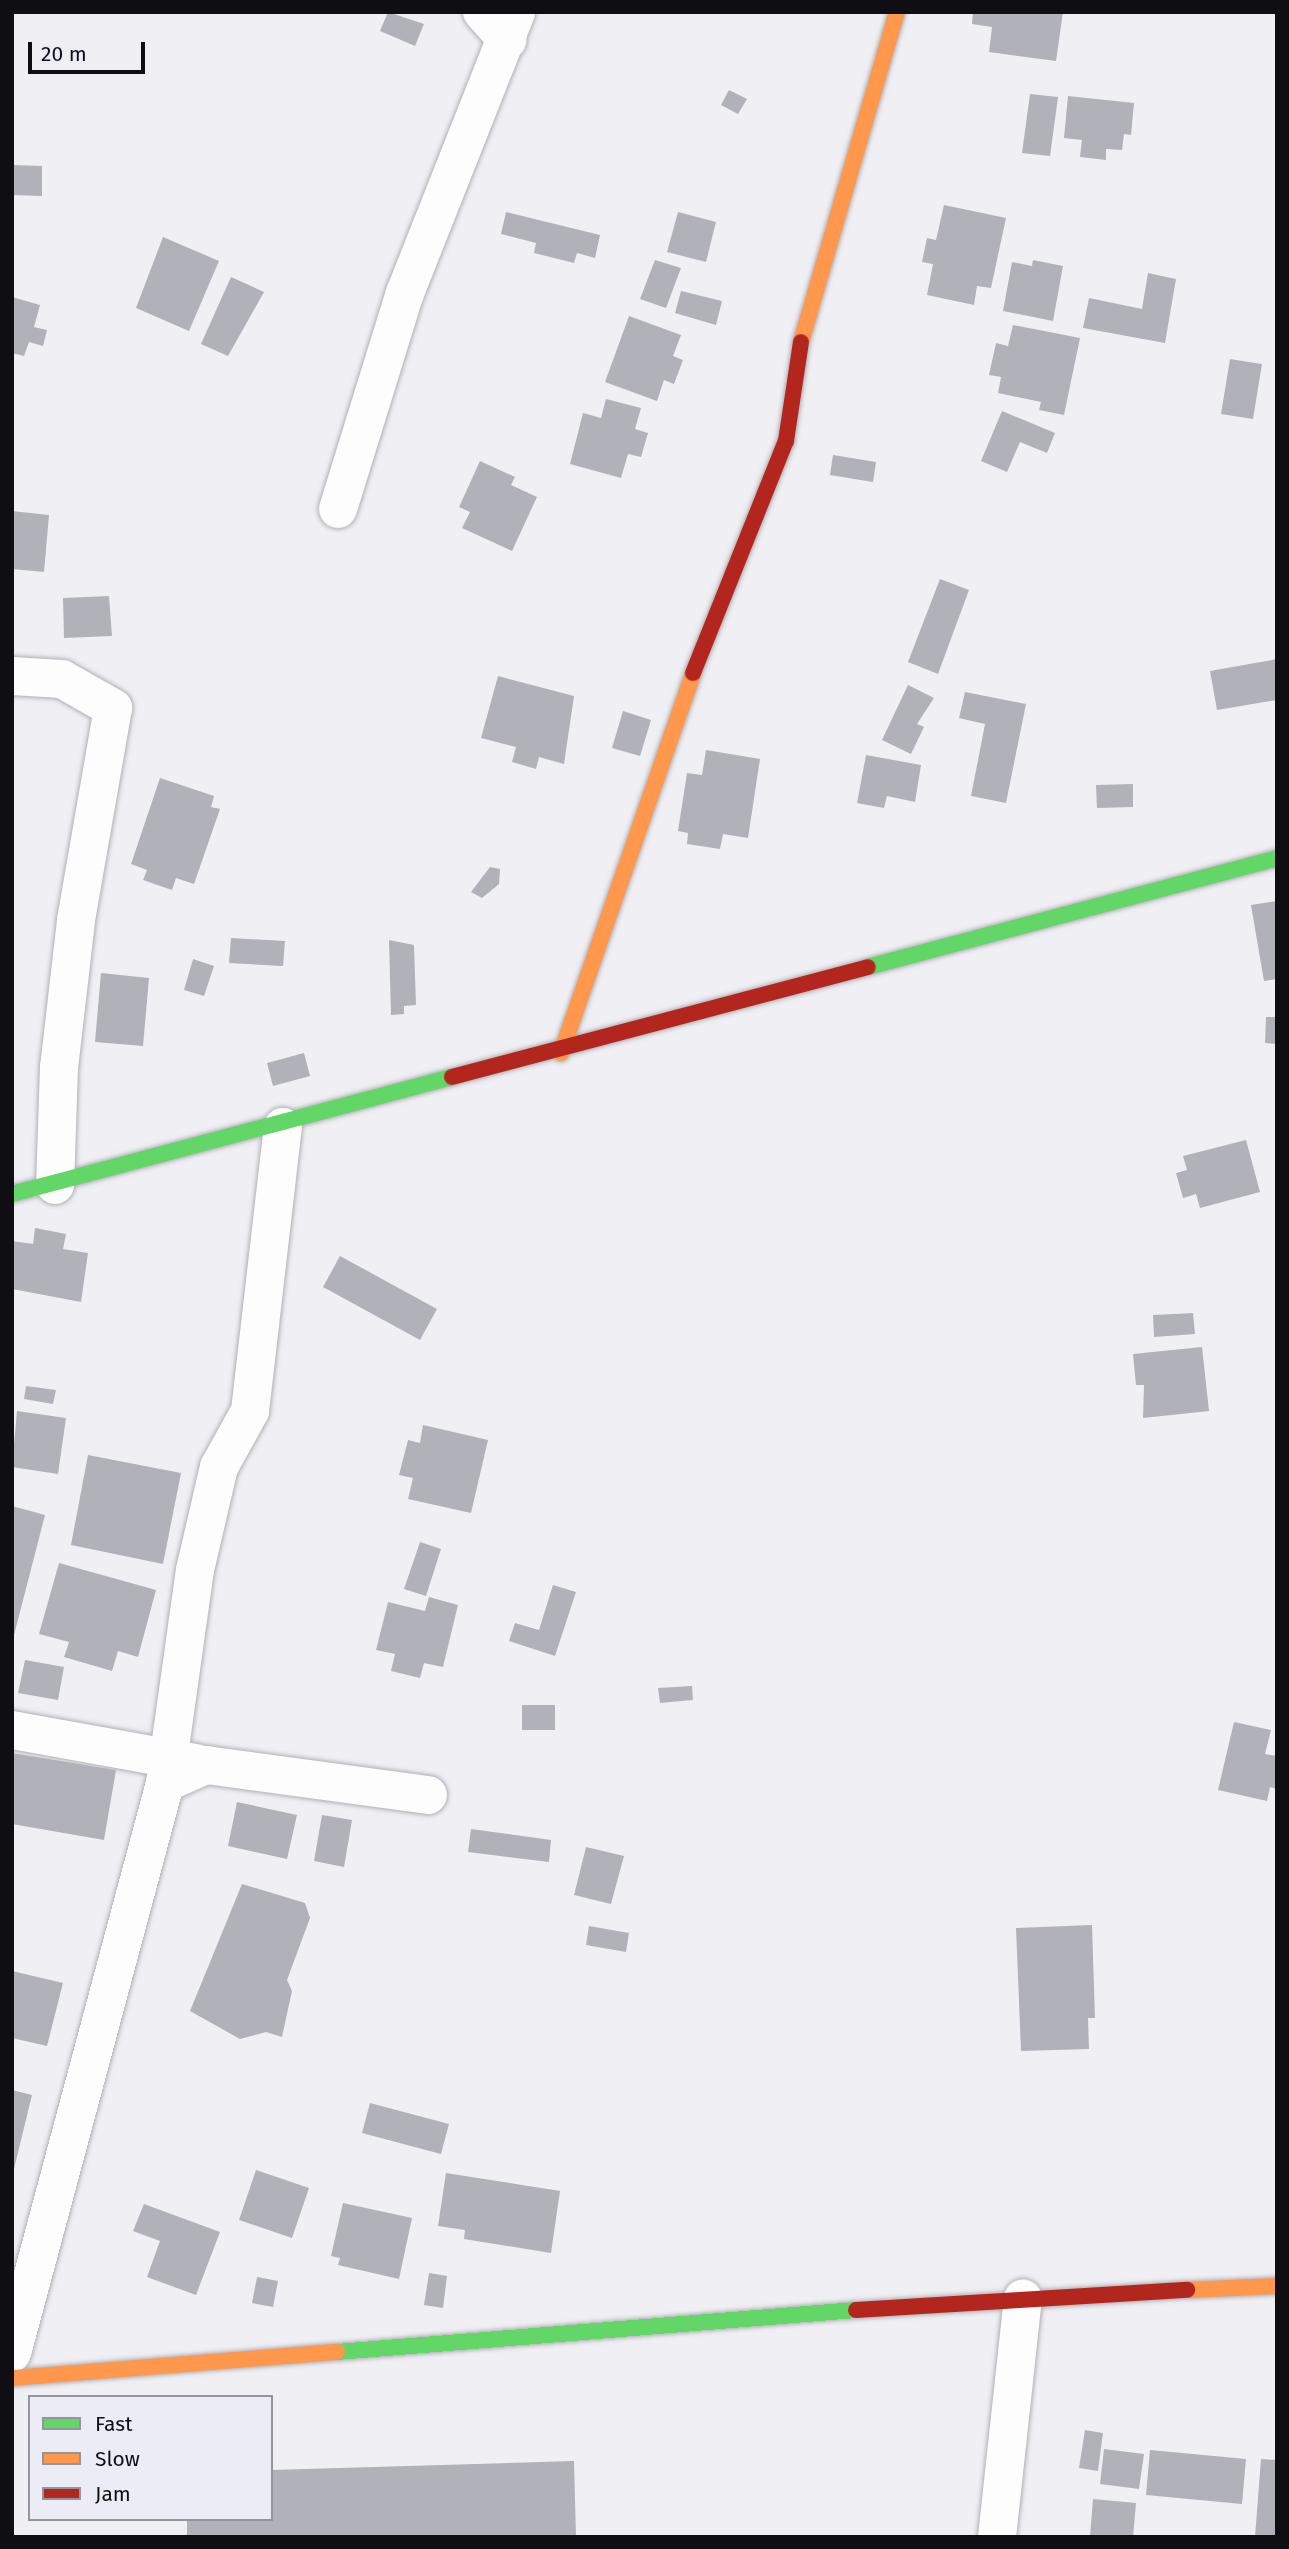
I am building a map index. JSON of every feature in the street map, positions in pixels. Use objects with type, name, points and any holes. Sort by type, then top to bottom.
[{"type":"street","points":[[561,1053],[724,585],[786,441],[805,318],[897,12]]},
{"type":"street","points":[[338,509],[405,293],[502,21]]},
{"type":"street","points":[[12,676],[62,679],[113,708],[76,921],[55,1185]]},
{"type":"street","points":[[12,1195],[225,1143],[1277,858]]},
{"type":"street","points":[[12,2353],[181,1769],[195,1570],[219,1467],[250,1411],[283,1127]]},
{"type":"street","points":[[225,1143],[257,1157],[276,1191]]},
{"type":"street","points":[[12,1730],[181,1769],[428,1795]]},
{"type":"street","points":[[12,2378],[1023,2298],[1277,2286]]},
{"type":"street","points":[[997,2537],[1023,2298]]},
{"type":"building","points":[[388,12],[424,24],[415,46],[380,31]]},
{"type":"building","points":[[973,12],[1063,12],[1056,61],[989,52],[992,27],[972,24]]},
{"type":"building","points":[[729,90],[747,99],[738,114],[721,105]]},
{"type":"building","points":[[1030,94],[1058,97],[1050,156],[1022,153]]},
{"type":"building","points":[[1068,96],[1134,103],[1131,135],[1124,134],[1122,150],[1106,149],[1106,160],[1080,157],[1082,140],[1064,138]]},
{"type":"building","points":[[12,165],[42,166],[42,196],[12,195]]},
{"type":"building","points":[[944,205],[1006,218],[991,288],[977,286],[974,305],[927,295],[933,264],[922,262],[927,238],[936,240]]},
{"type":"building","points":[[506,212],[600,235],[595,258],[577,253],[574,263],[534,253],[536,243],[501,234]]},
{"type":"building","points":[[678,212],[716,222],[706,262],[667,252]]},
{"type":"building","points":[[163,237],[219,261],[189,331],[136,308]]},
{"type":"building","points":[[655,260],[681,268],[666,308],[640,299]]},
{"type":"building","points":[[1033,260],[1063,266],[1053,321],[1003,311],[1012,262],[1032,266]]},
{"type":"building","points":[[1148,273],[1176,279],[1165,343],[1083,328],[1089,298],[1142,309]]},
{"type":"building","points":[[231,277],[264,292],[228,356],[201,344]]},
{"type":"building","points":[[681,291],[722,301],[716,325],[675,313]]},
{"type":"building","points":[[12,297],[40,305],[34,327],[47,330],[43,346],[29,342],[24,356],[12,353]]},
{"type":"building","points":[[629,316],[681,335],[673,356],[683,360],[674,384],[664,380],[657,401],[605,382]]},
{"type":"building","points":[[1013,325],[1080,338],[1064,415],[1039,410],[1041,402],[998,393],[1001,377],[989,375],[996,343],[1008,346]]},
{"type":"building","points":[[1230,359],[1262,364],[1253,419],[1221,414]]},
{"type":"building","points":[[606,399],[641,408],[635,429],[648,433],[641,457],[628,454],[621,478],[570,464],[583,413],[601,418]]},
{"type":"building","points":[[1002,411],[1055,433],[1047,453],[1020,442],[1007,472],[981,461]]},
{"type":"building","points":[[833,455],[876,462],[873,482],[830,475]]},
{"type":"building","points":[[480,461],[515,477],[511,485],[537,497],[512,551],[462,528],[470,512],[459,507]]},
{"type":"building","points":[[12,511],[49,515],[44,572],[12,569]]},
{"type":"building","points":[[940,579],[969,590],[938,674],[908,662]]},
{"type":"building","points":[[109,596],[112,636],[64,638],[63,598]]},
{"type":"building","points":[[1277,659],[1277,700],[1217,710],[1210,671]]},
{"type":"building","points":[[498,676],[574,696],[564,764],[539,757],[536,769],[512,762],[516,747],[481,738]]},
{"type":"building","points":[[908,685],[934,698],[917,724],[924,727],[911,754],[882,740]]},
{"type":"building","points":[[965,692],[1026,704],[1006,803],[971,796],[985,724],[959,718]]},
{"type":"building","points":[[623,711],[651,720],[640,756],[612,748]]},
{"type":"building","points":[[706,750],[760,759],[748,838],[723,834],[720,849],[687,844],[688,833],[678,831],[687,773],[702,775]]},
{"type":"building","points":[[866,755],[921,765],[915,802],[887,796],[884,808],[857,803]]},
{"type":"building","points":[[160,778],[214,796],[211,807],[220,809],[194,884],[176,878],[172,890],[143,880],[147,870],[131,864]]},
{"type":"building","points":[[1133,784],[1133,807],[1097,808],[1096,785]]},
{"type":"building","points":[[490,867],[500,869],[499,884],[482,898],[471,892]]},
{"type":"building","points":[[1277,901],[1277,979],[1264,981],[1251,905]]},
{"type":"building","points":[[231,938],[285,941],[283,966],[229,963]]},
{"type":"building","points":[[389,940],[414,945],[416,1005],[404,1006],[404,1014],[391,1015]]},
{"type":"building","points":[[193,959],[214,966],[204,996],[184,990]]},
{"type":"building","points":[[101,973],[149,978],[143,1046],[95,1042]]},
{"type":"building","points":[[1266,1017],[1277,1017],[1277,1044],[1265,1043]]},
{"type":"building","points":[[304,1053],[310,1076],[273,1086],[267,1063]]},
{"type":"building","points":[[1246,1140],[1260,1192],[1200,1208],[1196,1194],[1183,1198],[1176,1173],[1187,1170],[1183,1156]]},
{"type":"building","points":[[35,1228],[66,1234],[63,1249],[88,1253],[81,1302],[12,1289],[12,1241],[33,1244]]},
{"type":"building","points":[[340,1256],[437,1309],[420,1340],[323,1287]]},
{"type":"building","points":[[1193,1313],[1195,1334],[1154,1337],[1153,1315]]},
{"type":"building","points":[[1202,1347],[1209,1411],[1143,1418],[1144,1385],[1136,1385],[1133,1354]]},
{"type":"building","points":[[26,1386],[56,1390],[53,1404],[24,1399]]},
{"type":"building","points":[[17,1411],[66,1418],[58,1474],[12,1467]]},
{"type":"building","points":[[423,1425],[488,1440],[471,1513],[408,1499],[413,1478],[399,1475],[408,1440],[420,1443]]},
{"type":"building","points":[[88,1455],[181,1473],[163,1564],[71,1545]]},
{"type":"building","points":[[12,1506],[45,1515],[13,1639],[12,1639]]},
{"type":"building","points":[[420,1542],[441,1549],[426,1596],[404,1589]]},
{"type":"building","points":[[59,1563],[156,1590],[138,1657],[118,1651],[112,1671],[64,1657],[69,1642],[39,1634]]},
{"type":"building","points":[[553,1585],[576,1592],[555,1656],[509,1641],[515,1623],[539,1630]]},
{"type":"building","points":[[429,1597],[458,1605],[443,1667],[424,1663],[420,1678],[391,1671],[395,1654],[376,1650],[388,1602],[425,1611]]},
{"type":"building","points":[[25,1660],[64,1667],[58,1700],[18,1693]]},
{"type":"building","points":[[692,1686],[693,1700],[660,1703],[658,1688]]},
{"type":"building","points":[[522,1705],[555,1705],[555,1730],[522,1730]]},
{"type":"building","points":[[1234,1722],[1271,1730],[1265,1754],[1277,1756],[1277,1789],[1270,1787],[1267,1801],[1218,1790]]},
{"type":"building","points":[[12,1753],[116,1770],[104,1840],[12,1824]]},
{"type":"building","points":[[237,1802],[297,1815],[287,1859],[228,1846]]},
{"type":"building","points":[[322,1815],[352,1820],[344,1867],[314,1861]]},
{"type":"building","points":[[471,1829],[551,1840],[549,1862],[468,1852]]},
{"type":"building","points":[[586,1847],[624,1856],[611,1904],[574,1895]]},
{"type":"building","points":[[242,1884],[305,1903],[310,1918],[287,1980],[292,1991],[282,2037],[266,2032],[240,2039],[190,2011]]},
{"type":"building","points":[[1092,1925],[1095,2018],[1088,2018],[1089,2049],[1021,2051],[1016,1928]]},
{"type":"building","points":[[589,1926],[629,1933],[626,1952],[586,1945]]},
{"type":"building","points":[[12,1971],[63,1983],[47,2046],[12,2038]]},
{"type":"building","points":[[12,2090],[32,2095],[13,2173],[12,2173]]},
{"type":"building","points":[[370,2103],[449,2124],[441,2154],[362,2133]]},
{"type":"building","points":[[256,2170],[309,2188],[292,2238],[239,2220]]},
{"type":"building","points":[[446,2173],[560,2191],[551,2253],[464,2239],[465,2230],[438,2226]]},
{"type":"building","points":[[343,2203],[412,2218],[399,2279],[338,2265],[340,2258],[331,2256]]},
{"type":"building","points":[[144,2204],[220,2232],[196,2295],[147,2277],[160,2241],[133,2231]]},
{"type":"building","points":[[429,2273],[447,2276],[443,2308],[424,2305]]},
{"type":"building","points":[[257,2277],[278,2281],[273,2307],[252,2303]]},
{"type":"building","points":[[1085,2430],[1103,2433],[1098,2471],[1079,2468]]},
{"type":"building","points":[[1104,2449],[1144,2454],[1139,2489],[1100,2484]]},
{"type":"building","points":[[1150,2450],[1246,2459],[1242,2504],[1146,2495]]},
{"type":"building","points":[[1261,2459],[1277,2460],[1277,2537],[1255,2537]]},
{"type":"building","points":[[574,2461],[576,2537],[187,2537],[187,2521],[273,2521],[273,2470]]},
{"type":"building","points":[[1093,2499],[1136,2503],[1133,2537],[1090,2537]]},
{"type":"traffic: fast","points":[[868,967],[1277,858]]},
{"type":"traffic: fast","points":[[12,1194],[452,1077]]},
{"type":"traffic: fast","points":[[337,2352],[856,2310]]},
{"type":"traffic: slow","points":[[801,342],[897,12]]},
{"type":"traffic: slow","points":[[561,1053],[693,673]]},
{"type":"traffic: slow","points":[[1187,2290],[1277,2286]]},
{"type":"traffic: slow","points":[[12,2378],[337,2352]]},
{"type":"traffic: jam","points":[[693,673],[786,441],[801,342]]},
{"type":"traffic: jam","points":[[452,1077],[868,967]]},
{"type":"traffic: jam","points":[[856,2310],[1187,2290]]}]
